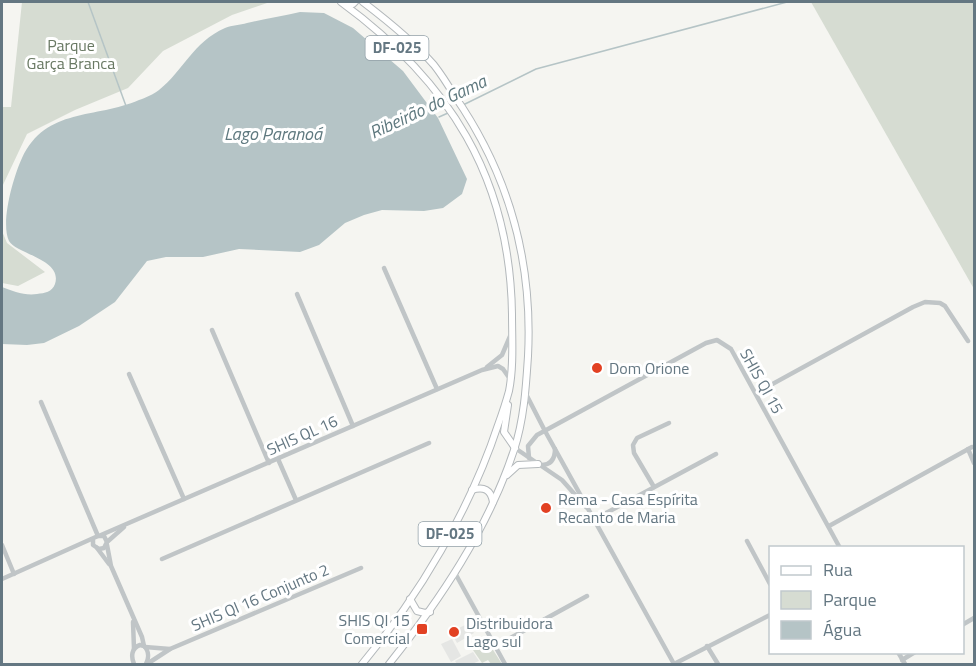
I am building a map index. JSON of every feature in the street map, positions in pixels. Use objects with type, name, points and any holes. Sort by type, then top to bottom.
[{"type":"main road","points":[[343,2],[353,4],[355,2]]},
{"type":"main road","name":"DF-025","points":[[343,2],[405,55],[423,74],[458,121],[491,190],[503,233],[512,286],[509,389],[487,458],[448,539],[410,599],[362,664]]},
{"type":"main road","name":"DF-025","points":[[363,2],[399,29],[434,66],[488,150],[505,190],[519,233],[527,286],[529,337],[526,394],[515,448],[493,503],[455,573],[430,612],[389,664]]},
{"type":"main road","points":[[512,286],[515,282],[522,281],[527,286]]},
{"type":"main road","points":[[509,389],[504,428],[506,436],[515,448]]},
{"type":"main road","points":[[502,483],[509,472],[518,465],[538,464]]},
{"type":"main road","points":[[472,490],[480,488],[489,491],[493,503]]},
{"type":"main road","points":[[410,599],[417,611],[430,612]]},
{"type":"street","points":[[384,268],[437,389]]},
{"type":"street","points":[[297,294],[353,426]]},
{"type":"street","points":[[756,393],[925,302],[940,303],[950,312],[968,341]]},
{"type":"street","points":[[212,330],[269,463]]},
{"type":"street","name":"SHIS QL 16","points":[[2,579],[482,370],[502,355],[512,330]]},
{"type":"street","name":"SHIS QI 15","points":[[545,431],[706,343],[714,340],[723,342],[730,349],[756,393],[839,546]]},
{"type":"street","points":[[482,370],[499,366],[510,379]]},
{"type":"street","points":[[129,374],[184,500]]},
{"type":"street","points":[[526,394],[674,664],[769,616]]},
{"type":"street","points":[[41,402],[98,536],[95,547],[111,566]]},
{"type":"street","points":[[654,487],[634,453],[633,445],[637,438],[669,423]]},
{"type":"street","points":[[529,458],[530,442],[545,431]]},
{"type":"street","points":[[162,559],[429,443]]},
{"type":"street","points":[[515,448],[562,480],[594,517]]},
{"type":"street","points":[[538,464],[544,465],[551,462],[555,448]]},
{"type":"street","points":[[829,526],[970,448],[975,462]]},
{"type":"street","points":[[594,517],[716,454]]},
{"type":"street","points":[[278,459],[296,500]]},
{"type":"street","name":"SHIS QL 16","points":[[74,547],[104,548],[132,522]]},
{"type":"street","points":[[98,536],[106,537],[111,566],[142,637],[148,657],[147,664]]},
{"type":"street","points":[[747,541],[769,580]]},
{"type":"street","points":[[2,544],[14,574]]},
{"type":"street","name":"SHIS QI 16 Conjunto 2","points":[[147,664],[170,649],[360,568]]},
{"type":"street","points":[[455,573],[505,664]]},
{"type":"street","points":[[448,583],[461,585]]},
{"type":"street","points":[[495,646],[587,596]]},
{"type":"street","points":[[133,619],[132,657],[134,664]]},
{"type":"street","points":[[134,649],[139,645],[144,646]]},
{"type":"street","name":"SHIS QI 16 Conjunto 2","points":[[144,646],[170,649]]},
{"type":"street","points":[[707,646],[718,664]]},
{"type":"shaded area","points":[[469,623],[474,633],[457,643],[451,632]]},
{"type":"shaded area","points":[[452,639],[461,656],[451,662],[441,644]]},
{"type":"shaded area","points":[[473,652],[479,661],[472,664],[457,664],[455,661]]},
{"type":"green space","name":"Parque Garça Branca","points":[[22,2],[270,2],[232,15],[163,51],[128,88],[75,110],[27,134],[2,187],[2,107],[11,107]]},
{"type":"green space","points":[[811,2],[974,2],[974,289]]},
{"type":"green space","points":[[2,231],[7,243],[45,272],[18,286],[2,283]]},
{"type":"green space","points":[[488,642],[502,664],[491,664],[488,660],[482,663],[473,650]]},
{"type":"water","name":"Lago Paranoá","points":[[300,12],[324,13],[353,28],[403,71],[438,118],[467,179],[462,194],[443,208],[424,211],[382,210],[364,215],[345,223],[319,245],[300,252],[239,249],[203,257],[166,257],[147,261],[115,302],[79,326],[44,343],[2,344],[2,287],[19,293],[32,294],[48,292],[55,284],[56,276],[52,269],[46,263],[13,246],[7,233],[7,211],[15,175],[32,142],[44,130],[58,122],[123,106],[155,93],[196,49],[225,28]]},
{"type":"waterway","points":[[88,2],[126,106]]},
{"type":"waterway","name":"Ribeirão do Gama","points":[[463,105],[536,69],[787,2]]},
{"type":"waterway","name":"Ribeirão do Gama","points":[[439,117],[448,113]]},
{"type":"place","name":"Dom Orione","points":[[597,368]]},
{"type":"place","name":"Rema - Casa Espírita Recanto de Maria","points":[[546,508]]},
{"type":"place","name":"SHIS QI 15 Comercial","points":[[422,629]]},
{"type":"place","name":"Distribuidora Lago sul","points":[[454,632]]}]
